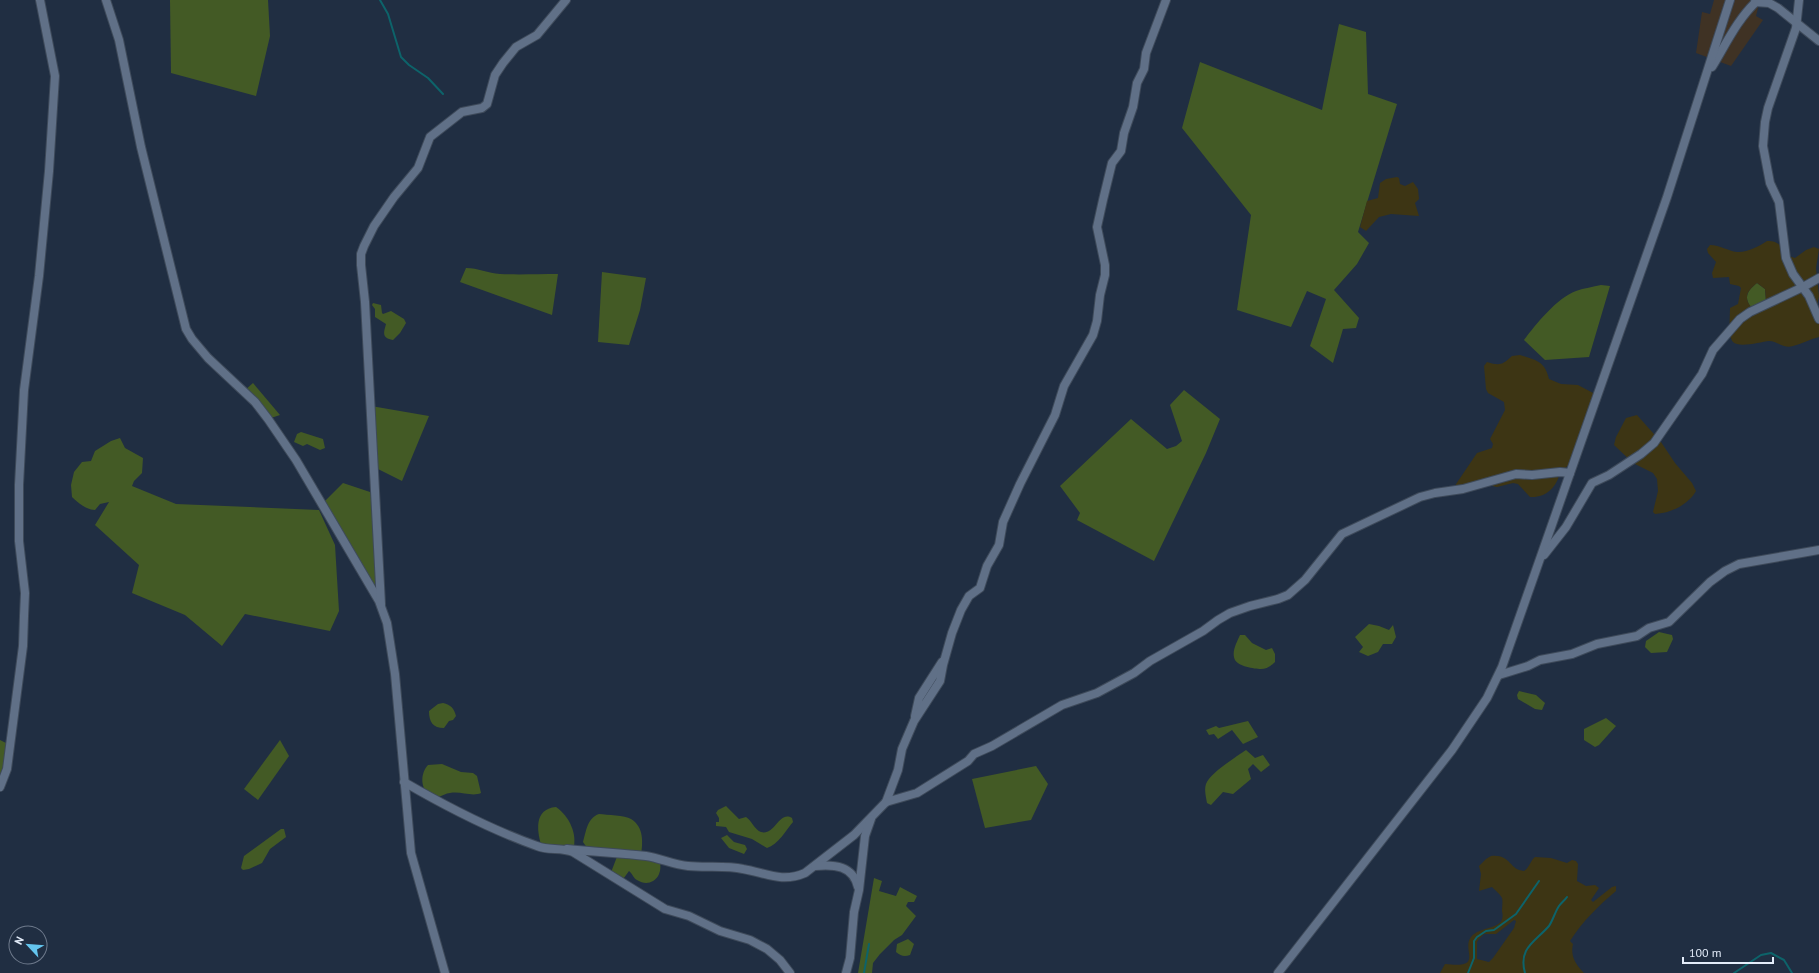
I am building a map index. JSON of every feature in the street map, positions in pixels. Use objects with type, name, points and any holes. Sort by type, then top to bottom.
[{"type":"street","points":[[0,787],[7,769],[23,646],[25,593],[19,535],[19,485],[24,390],[41,261],[50,171],[55,76],[40,0]]},
{"type":"street","points":[[106,0],[118,40],[141,147],[186,329],[192,339],[208,358],[255,402],[296,460],[381,608],[387,623],[395,674],[411,853],[444,973]]},
{"type":"street","points":[[381,608],[365,302],[361,254],[374,226],[394,197],[418,168],[430,137],[462,112],[482,108],[486,104],[494,75],[503,63],[516,47],[537,35],[566,0]]},
{"type":"street","points":[[404,782],[455,812],[505,834],[542,848],[648,857],[689,866],[711,866],[743,869],[788,878],[805,873],[815,866],[871,818],[886,802],[898,770],[902,749],[914,721],[940,681],[944,658],[961,610],[969,596],[980,588],[987,566],[999,545],[1003,522],[1020,484],[1055,415],[1064,386],[1093,335],[1098,322],[1100,295],[1105,275],[1105,264],[1098,227],[1100,214],[1112,163],[1121,151],[1124,133],[1133,107],[1137,83],[1144,69],[1146,53],[1166,0]]},
{"type":"street","points":[[1278,973],[1452,750],[1487,698],[1499,675],[1514,636],[1667,197],[1730,0]]},
{"type":"street","points":[[1799,0],[1797,23],[1789,51],[1768,108],[1763,146],[1770,183],[1779,202],[1786,258],[1793,274],[1809,296],[1819,319]]},
{"type":"street","points":[[1705,80],[1740,21],[1756,1],[1769,3],[1819,41]]},
{"type":"street","points":[[1540,562],[1566,528],[1592,483],[1609,475],[1641,454],[1654,443],[1702,374],[1714,350],[1736,323],[1750,312],[1803,288],[1819,278]]},
{"type":"street","points":[[886,802],[917,793],[968,761],[974,754],[992,746],[1062,705],[1097,693],[1134,673],[1150,661],[1204,631],[1230,613],[1288,595],[1306,580],[1342,534],[1348,530],[1385,515],[1420,497],[1435,492],[1463,489],[1516,474],[1532,475],[1560,472],[1570,474]]},
{"type":"street","points":[[1499,675],[1522,668],[1540,660],[1572,654],[1597,644],[1636,636],[1649,628],[1669,622],[1710,582],[1725,571],[1739,564],[1819,550]]},
{"type":"street","points":[[846,973],[850,958],[854,912],[859,890],[865,836],[871,818]]},
{"type":"street","points":[[567,850],[665,909],[689,916],[720,931],[750,940],[767,949],[780,960],[790,973]]},
{"type":"street","points":[[815,866],[835,865],[846,869],[855,878],[859,890]]},
{"type":"shaded area","points":[[1714,0],[1760,0],[1756,16],[1763,20],[1731,66],[1696,53],[1702,12],[1710,14]]},
{"type":"green space","points":[[170,0],[268,0],[270,36],[256,96],[171,73]]},
{"type":"green space","points":[[1339,24],[1366,32],[1368,94],[1397,104],[1358,232],[1369,243],[1357,264],[1334,290],[1359,318],[1356,328],[1343,329],[1333,363],[1310,346],[1326,299],[1307,291],[1291,327],[1237,310],[1251,215],[1182,128],[1200,62],[1322,110]]},
{"type":"green space","points":[[466,268],[500,274],[558,274],[552,315],[460,282]]},
{"type":"green space","points":[[602,272],[646,278],[640,310],[629,345],[598,342]]},
{"type":"green space","points":[[1757,283],[1765,289],[1766,301],[1751,307],[1747,297],[1751,288]]},
{"type":"green space","points":[[1601,285],[1610,286],[1589,357],[1545,360],[1524,340],[1554,305],[1569,294],[1585,288]]},
{"type":"green space","points":[[373,303],[381,305],[383,314],[391,311],[404,319],[406,323],[400,333],[393,340],[385,336],[384,332],[386,324],[375,317],[375,309],[372,305]]},
{"type":"green space","points":[[253,383],[280,415],[268,419],[244,391]]},
{"type":"green space","points":[[1184,390],[1220,419],[1206,453],[1154,561],[1077,520],[1080,513],[1060,486],[1131,419],[1167,449],[1176,446],[1182,441],[1170,405]]},
{"type":"green space","points":[[371,406],[429,416],[402,481],[374,467]]},
{"type":"green space","points":[[301,432],[323,439],[325,448],[320,450],[307,444],[303,446],[294,442],[297,434]]},
{"type":"green space","points":[[120,438],[125,448],[143,458],[142,473],[134,481],[132,486],[176,504],[319,510],[335,545],[339,611],[330,631],[245,614],[222,646],[185,615],[132,593],[139,565],[95,525],[109,502],[100,504],[95,510],[92,510],[80,504],[72,497],[71,485],[74,472],[82,462],[91,461],[95,451],[111,441]]},
{"type":"green space","points":[[343,483],[376,494],[380,582],[374,586],[324,502]]},
{"type":"green space","points":[[1369,624],[1389,630],[1393,625],[1396,637],[1392,644],[1383,644],[1378,652],[1368,656],[1359,652],[1363,647],[1355,637]]},
{"type":"green space","points":[[1659,632],[1672,635],[1673,639],[1667,652],[1651,653],[1645,647],[1646,641]]},
{"type":"green space","points":[[1240,635],[1245,635],[1252,643],[1266,650],[1272,648],[1275,654],[1275,662],[1268,667],[1261,669],[1246,667],[1239,664],[1235,660],[1234,650]]},
{"type":"green space","points":[[1519,691],[1536,695],[1545,703],[1542,710],[1535,709],[1518,699],[1517,695]]},
{"type":"green space","points":[[443,703],[452,707],[456,716],[453,720],[449,721],[444,728],[440,728],[432,724],[429,711],[438,704]]},
{"type":"green space","points":[[1606,718],[1616,726],[1599,745],[1595,747],[1584,740],[1584,729]]},
{"type":"green space","points":[[1248,721],[1258,737],[1243,744],[1232,730],[1218,739],[1214,734],[1209,735],[1206,730],[1216,726],[1219,728]]},
{"type":"green space","points":[[0,740],[10,745],[0,787]]},
{"type":"green space","points":[[280,740],[289,756],[258,800],[244,789]]},
{"type":"green space","points":[[1246,750],[1255,758],[1263,755],[1270,765],[1261,772],[1253,764],[1248,769],[1251,779],[1233,794],[1223,792],[1211,805],[1207,803],[1205,789],[1208,780]]},
{"type":"green space","points":[[442,764],[461,772],[473,773],[477,776],[481,793],[447,793],[438,797],[428,793],[425,790],[422,779],[424,771],[428,765]]},
{"type":"green space","points":[[1036,766],[1048,784],[1031,820],[985,828],[972,779]]},
{"type":"green space","points":[[726,806],[739,819],[746,817],[761,832],[770,830],[784,817],[788,816],[792,818],[793,822],[775,844],[767,848],[752,839],[729,832],[726,827],[716,826],[716,822],[719,822],[719,818],[716,813],[718,810]]},
{"type":"green space","points":[[556,807],[565,815],[571,826],[574,838],[573,850],[542,848],[538,822],[543,812]]},
{"type":"green space","points":[[599,814],[625,817],[635,822],[642,835],[641,856],[659,859],[660,871],[656,879],[652,882],[642,882],[636,879],[629,871],[621,882],[610,875],[618,854],[590,852],[583,842],[589,822]]},
{"type":"green space","points":[[281,829],[284,829],[286,837],[270,849],[262,863],[243,870],[241,868],[244,856]]},
{"type":"green space","points":[[727,835],[734,842],[745,845],[747,849],[744,854],[729,848],[721,838]]},
{"type":"green space","points":[[874,878],[882,881],[879,891],[896,896],[900,887],[917,896],[914,902],[908,902],[906,906],[916,916],[902,935],[894,940],[873,963],[872,973],[858,973]]},
{"type":"green space","points":[[908,939],[914,944],[910,955],[903,956],[896,952],[897,944]]},
{"type":"sand","points":[[1399,178],[1400,184],[1405,186],[1413,182],[1418,189],[1419,199],[1415,203],[1419,216],[1391,214],[1379,217],[1366,231],[1360,227],[1367,201],[1378,198],[1380,183],[1386,179]]},
{"type":"sand","points":[[1767,241],[1777,243],[1781,246],[1786,255],[1795,258],[1806,250],[1814,247],[1819,249],[1816,268],[1819,296],[1816,311],[1819,319],[1819,337],[1790,347],[1769,341],[1740,345],[1733,342],[1731,339],[1730,308],[1738,304],[1741,288],[1730,284],[1729,277],[1713,278],[1712,273],[1716,262],[1708,253],[1707,249],[1710,245],[1714,245],[1741,252],[1753,249]],"holes":[[[1757,283],[1765,289],[1766,301],[1751,307],[1747,300],[1751,288]]]},
{"type":"sand","points":[[1520,355],[1539,362],[1545,368],[1549,379],[1561,384],[1578,385],[1595,394],[1569,465],[1560,472],[1559,477],[1553,487],[1541,496],[1530,497],[1518,484],[1513,483],[1497,487],[1482,484],[1452,490],[1477,453],[1492,448],[1493,444],[1490,439],[1505,410],[1504,402],[1488,393],[1486,389],[1484,366],[1487,362],[1501,364],[1512,356]]},
{"type":"sand","points":[[1637,415],[1661,442],[1675,463],[1692,483],[1696,491],[1684,504],[1673,510],[1655,514],[1653,512],[1658,491],[1657,479],[1653,473],[1633,463],[1614,445],[1616,437],[1626,418]]},
{"type":"sand","points":[[1491,856],[1502,857],[1515,868],[1524,871],[1528,868],[1535,857],[1551,858],[1567,863],[1572,860],[1576,861],[1578,864],[1577,881],[1586,886],[1595,885],[1599,888],[1591,900],[1593,902],[1612,887],[1616,886],[1616,891],[1591,914],[1570,941],[1573,944],[1572,952],[1574,960],[1584,973],[1440,973],[1445,964],[1465,964],[1469,957],[1468,947],[1471,937],[1475,933],[1497,925],[1501,922],[1503,917],[1502,900],[1499,894],[1492,887],[1479,891],[1481,874],[1479,866]],"holes":[[[1514,920],[1516,921],[1514,928],[1489,962],[1477,959],[1477,942],[1484,934],[1496,934]]]},
{"type":"waterway","points":[[380,0],[388,14],[401,57],[409,65],[428,78],[443,94]]},
{"type":"waterway","points":[[1468,973],[1474,958],[1474,941],[1477,937],[1486,931],[1494,930],[1516,914],[1539,881]]},
{"type":"waterway","points":[[1525,973],[1523,964],[1526,951],[1533,941],[1549,926],[1559,906],[1567,897]]},
{"type":"waterway","points":[[864,973],[869,944]]},
{"type":"waterway","points":[[1734,973],[1761,955],[1771,953],[1784,960],[1792,973]]}]
